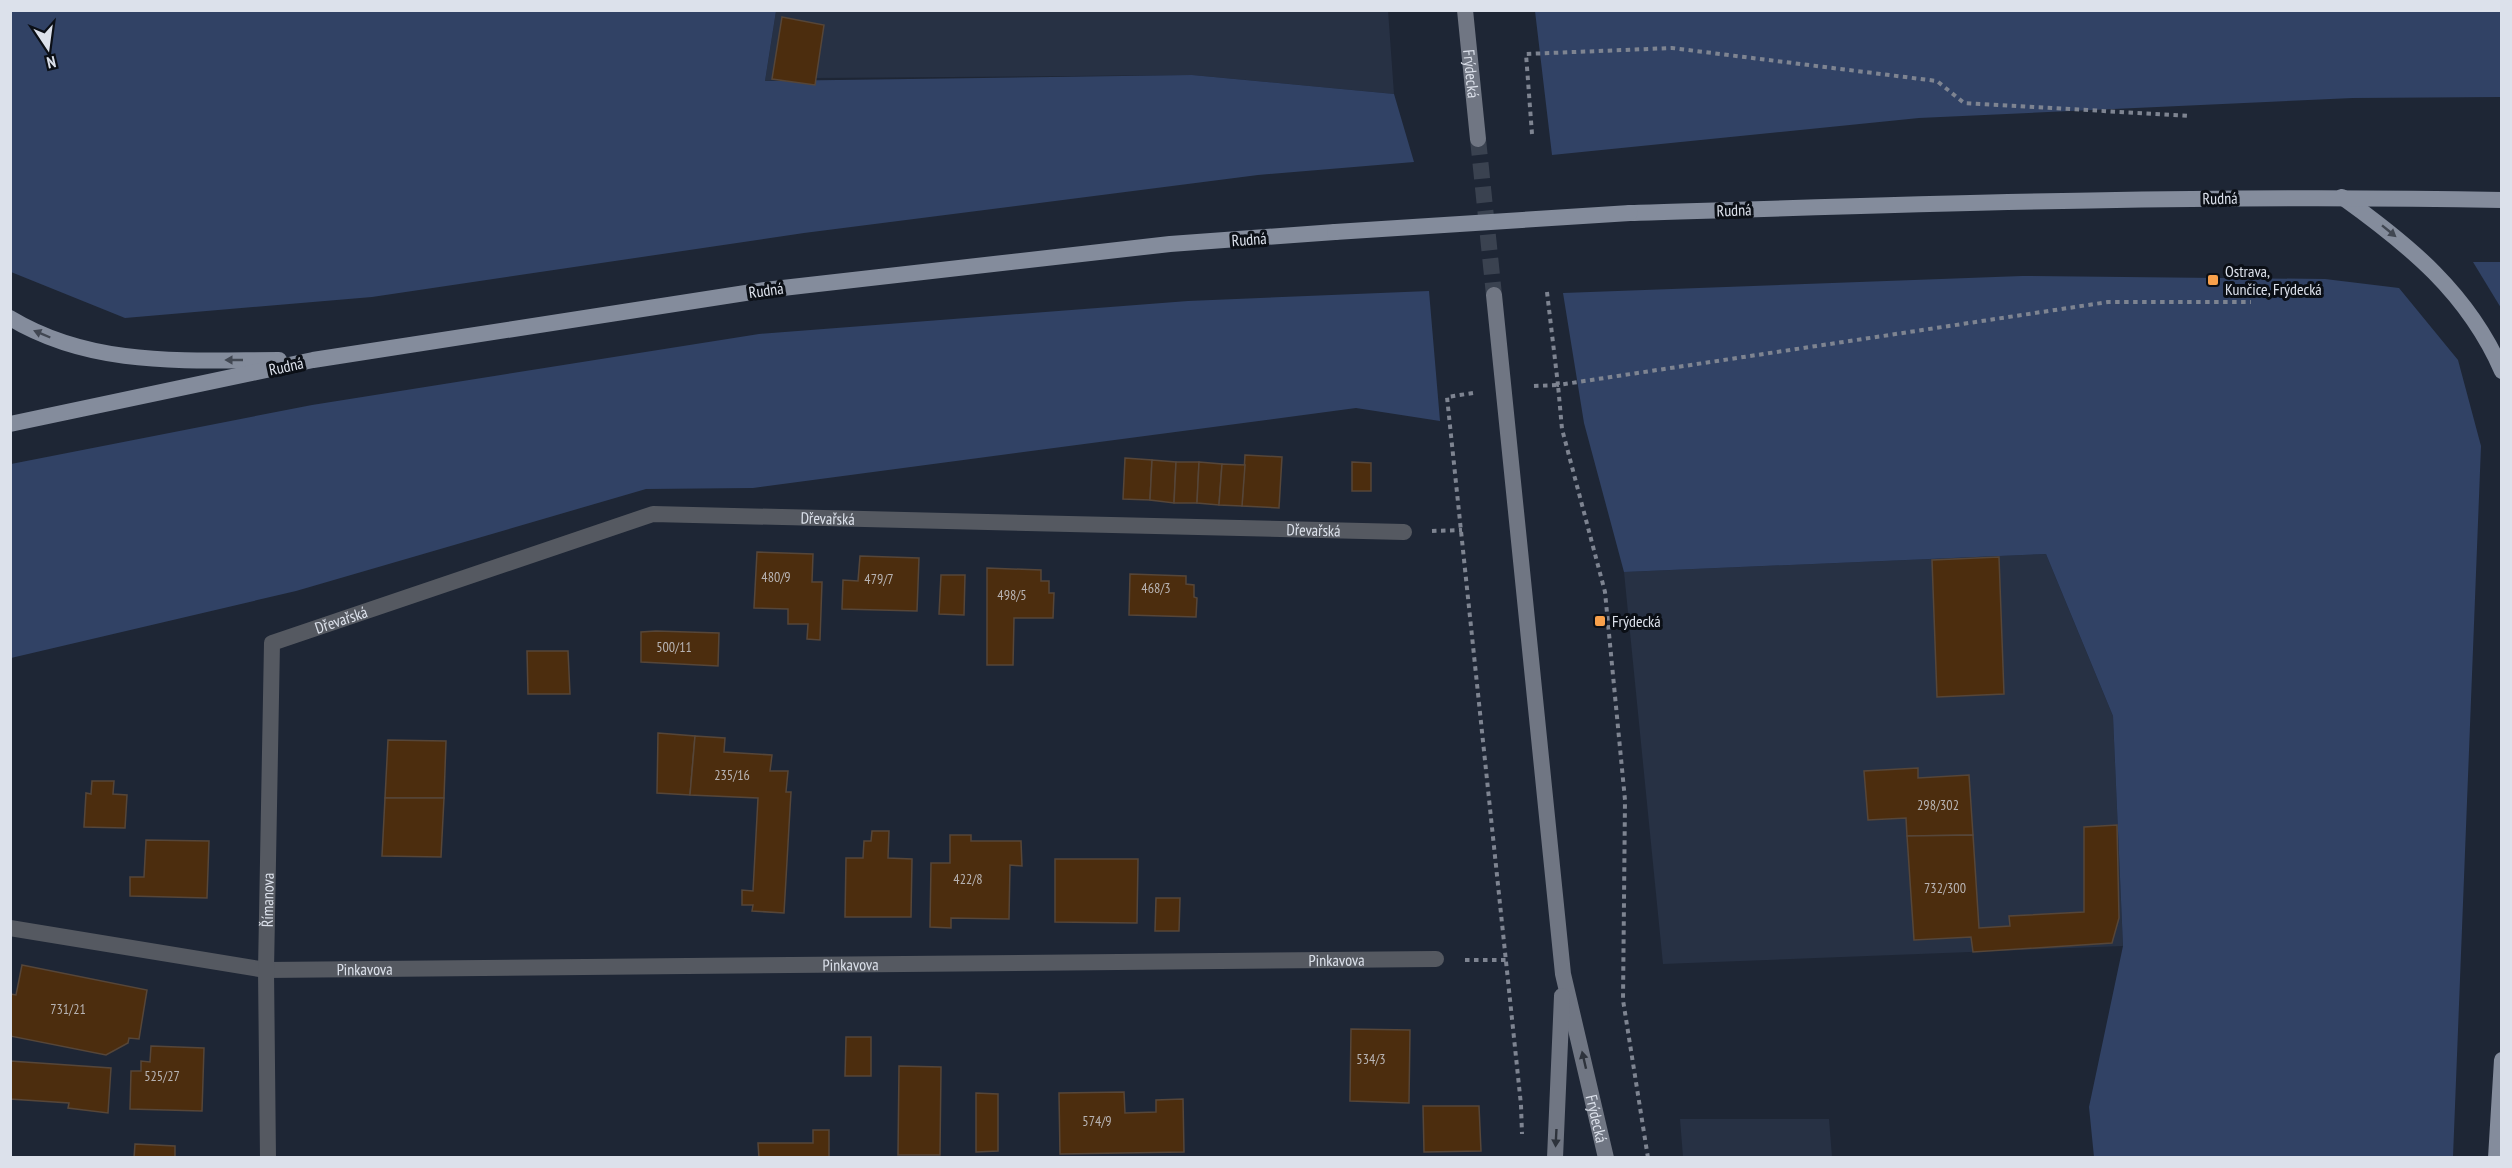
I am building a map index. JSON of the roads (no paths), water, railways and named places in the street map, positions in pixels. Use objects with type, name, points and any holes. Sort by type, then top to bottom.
[{"type":"main road","name":"Frýdecká","points":[[1465,10],[1478,139]]},
{"type":"main road","name":"Rudná","points":[[10,424],[313,360],[765,290],[1170,244],[1630,213],[1986,201],[2342,197],[2502,200]]},
{"type":"main road","points":[[2342,197],[2404,244],[2456,294],[2487,340],[2502,371]]},
{"type":"main road","name":"Frýdecká","points":[[1494,295],[1563,974],[1606,1158]]},
{"type":"main road","points":[[10,318],[43,335],[68,344],[94,352],[125,357],[160,360],[313,360]]},
{"type":"main road","name":"Frýdecká","points":[[1556,1158],[1563,974]]},
{"type":"main road","points":[[2496,1158],[2502,1060]]},
{"type":"street","name":"Dřevařská","points":[[272,643],[653,514],[1404,532]]},
{"type":"street","name":"Římanova","points":[[268,1158],[266,970],[272,643]]},
{"type":"street","name":"Pinkavova","points":[[10,928],[266,970],[1436,959]]},
{"type":"tunnel","points":[[1478,139],[1494,295]]},
{"type":"place","name":"Ostrava, Kunčice, Frýdecká","points":[[2213,280]]},
{"type":"place","name":"Frýdecká","points":[[1600,621]]}]
